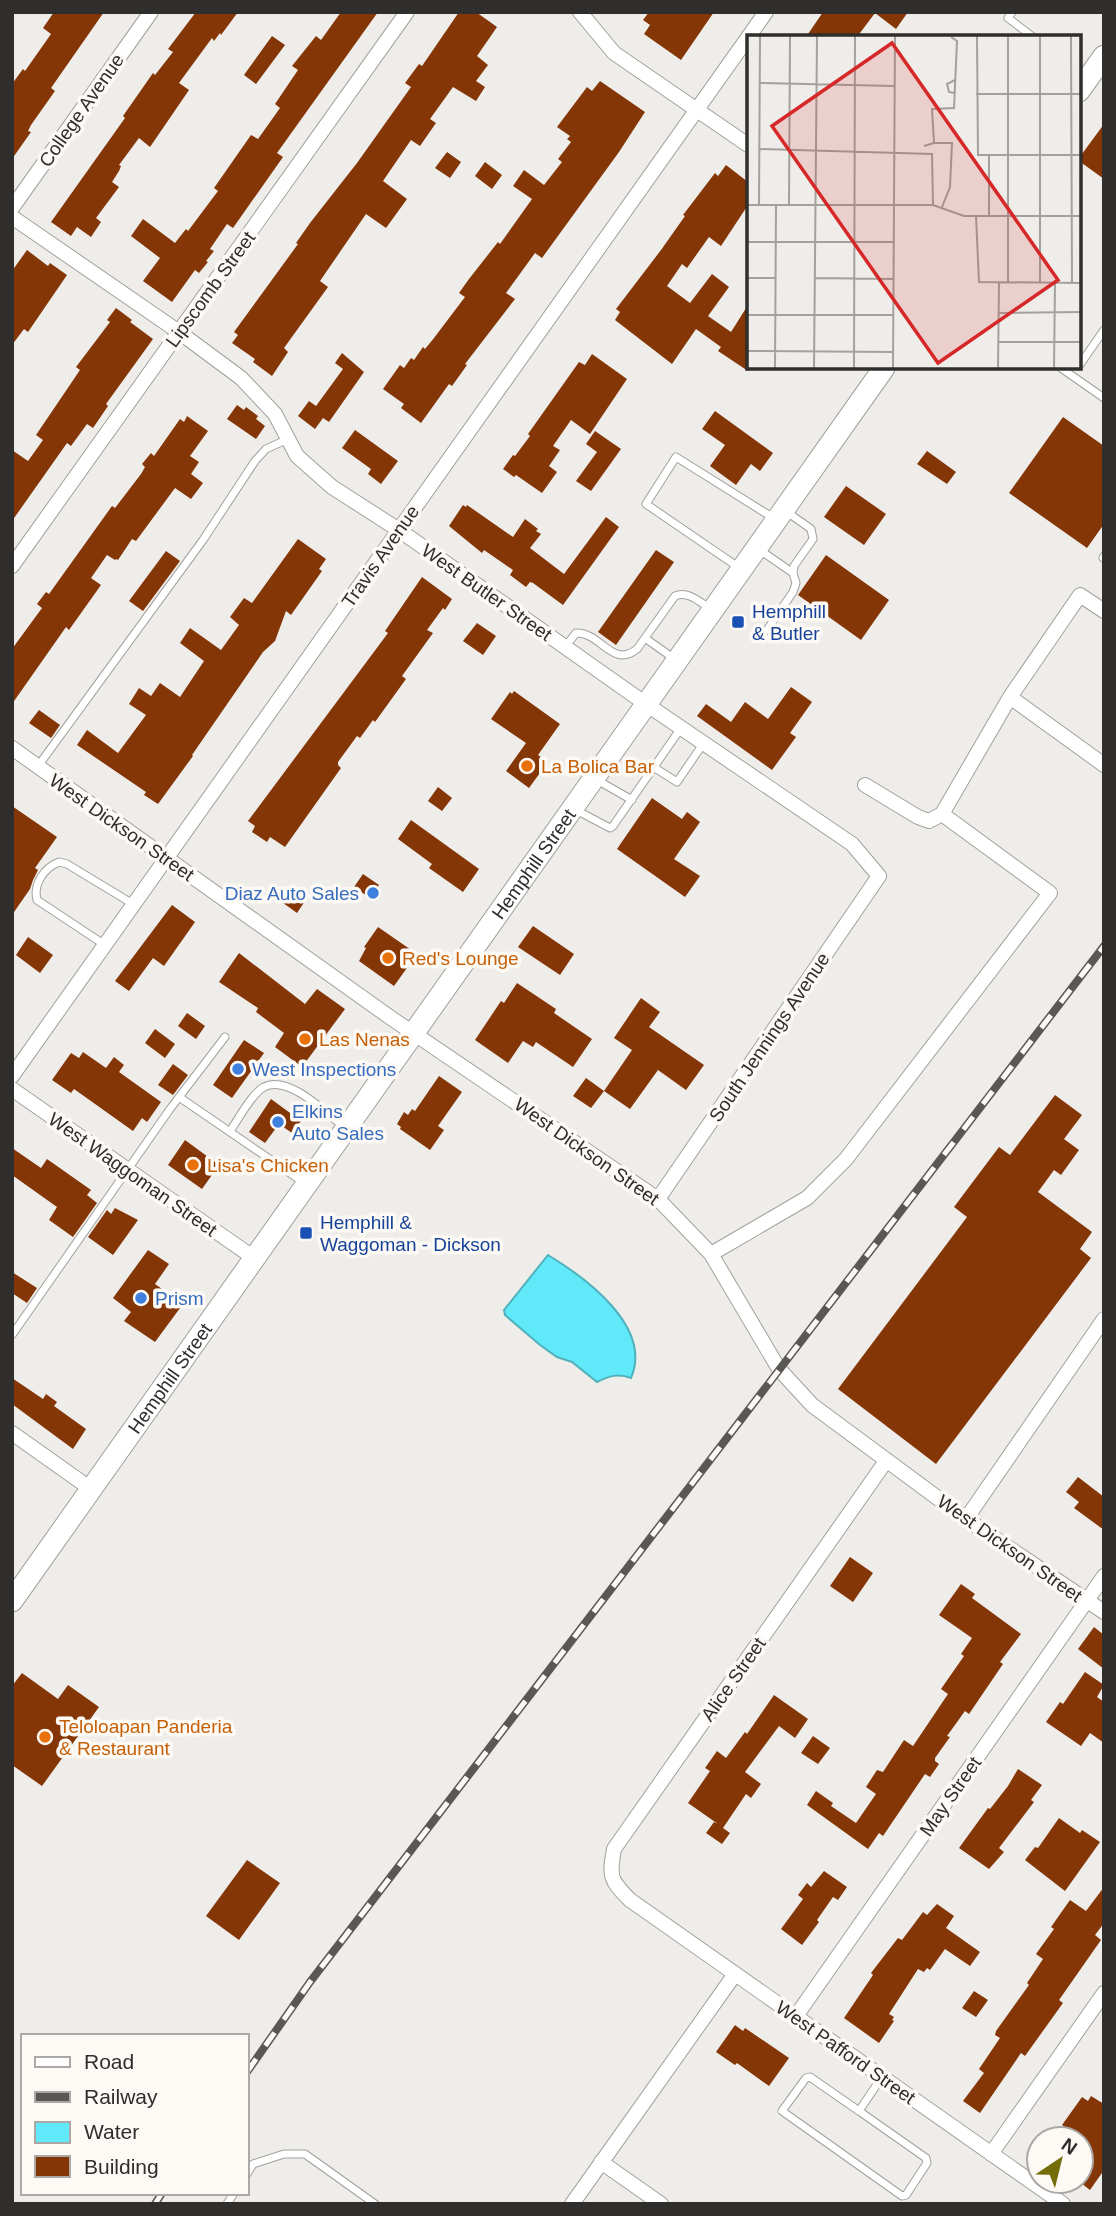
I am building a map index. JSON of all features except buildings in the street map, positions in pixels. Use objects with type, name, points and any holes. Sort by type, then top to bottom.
[{"type":"main road","points":[[1082,81],[1104,56]]},
{"type":"main road","name":"Hemphill Street","points":[[12,1601],[883,369]]},
{"type":"street","name":"College Avenue","points":[[12,208],[151,12]]},
{"type":"street","name":"Lipscomb Street","points":[[12,566],[407,12]]},
{"type":"street","points":[[580,12],[614,52],[747,144]]},
{"type":"street","name":"Travis Avenue","points":[[750,35],[766,12]]},
{"type":"street","name":"Travis Avenue","points":[[12,1076],[747,39]]},
{"type":"street","name":"West Butler Street","points":[[12,217],[242,378],[275,414],[297,456],[332,487],[399,530],[646,704],[852,844],[879,876]]},
{"type":"street","points":[[865,785],[918,817],[929,821],[942,814],[1010,697],[1080,595],[1104,611]]},
{"type":"street","points":[[1010,697],[1104,765]]},
{"type":"street","name":"West Dickson Street","points":[[12,748],[414,1032],[658,1199],[711,1254],[779,1369],[812,1405],[966,1519],[1104,1612]]},
{"type":"street","points":[[711,1254],[807,1198],[846,1159],[1050,894],[942,814]]},
{"type":"street","name":"South Jennings Avenue","points":[[658,1199],[879,876]]},
{"type":"street","name":"West Waggoman Street","points":[[12,1089],[254,1258]]},
{"type":"street","points":[[966,1519],[1104,1319]]},
{"type":"street","points":[[12,1433],[91,1489]]},
{"type":"street","name":"Alice Street","points":[[630,1900],[614,1884],[610,1869],[614,1849],[886,1461]]},
{"type":"street","name":"May Street","points":[[796,2016],[1104,1576]]},
{"type":"street","name":"West Pafford Street","points":[[630,1900],[1063,2204]]},
{"type":"street","points":[[572,2204],[735,1974]]},
{"type":"street","points":[[991,2154],[1104,1993]]},
{"type":"street","points":[[601,2162],[662,2204]]},
{"type":"lane","points":[[1012,12],[1008,18],[1030,35]]},
{"type":"lane","points":[[1081,364],[1104,330]]},
{"type":"lane","points":[[1062,369],[1104,398]]},
{"type":"lane","points":[[1073,376],[1078,369]]},
{"type":"lane","points":[[38,766],[203,540],[255,461],[266,449],[288,439]]},
{"type":"lane","points":[[741,569],[646,504],[676,457],[810,529],[813,539],[794,566],[796,583],[793,592],[767,630]]},
{"type":"lane","points":[[757,548],[793,573]]},
{"type":"lane","points":[[565,647],[576,633],[582,632],[622,656],[630,654],[646,638],[679,594],[685,594],[712,610]]},
{"type":"lane","points":[[646,638],[677,660]]},
{"type":"lane","points":[[572,808],[610,828],[681,728]]},
{"type":"lane","points":[[654,768],[677,782],[704,743]]},
{"type":"lane","points":[[594,778],[632,800]]},
{"type":"lane","points":[[105,945],[37,900],[35,892],[46,871],[59,862],[67,864],[134,905]]},
{"type":"lane","points":[[12,1335],[179,1097],[225,1038]]},
{"type":"lane","points":[[230,1131],[257,1092],[265,1086],[274,1085],[295,1089],[346,1128]]},
{"type":"lane","points":[[179,1097],[306,1184]]},
{"type":"lane","points":[[810,2077],[859,2110],[926,2158],[927,2163],[906,2195],[902,2196],[782,2112],[806,2078],[810,2077]]},
{"type":"lane","points":[[859,2110],[882,2077]]},
{"type":"lane","points":[[248,2172],[253,2164],[284,2154],[305,2154],[375,2204]]},
{"type":"water","points":[[548,1255],[597,1291],[624,1323],[633,1340],[635,1359],[631,1378],[614,1376],[597,1382],[572,1362],[557,1357],[540,1345],[505,1315],[504,1310]]},
{"type":"railway","points":[[248,2071],[310,1982],[1104,946]]},
{"type":"railway","points":[[155,2204],[161,2195]]},
{"type":"place","name":"Hemphill & Butler","points":[[738,622]]},
{"type":"place","name":"La Bolica Bar","points":[[527,766]]},
{"type":"place","name":"Diaz Auto Sales","points":[[373,893]]},
{"type":"place","name":"Red's Lounge","points":[[388,958]]},
{"type":"place","name":"Las Nenas","points":[[305,1039]]},
{"type":"place","name":"West Inspections","points":[[238,1069]]},
{"type":"place","name":"Elkins Auto Sales","points":[[278,1122]]},
{"type":"place","name":"Lisa's Chicken","points":[[193,1165]]},
{"type":"place","name":"Hemphill & Waggoman - Dickson","points":[[306,1233]]},
{"type":"place","name":"Prism","points":[[141,1298]]},
{"type":"place","name":"Teloloapan Panderia & Restaurant","points":[[45,1737]]}]
